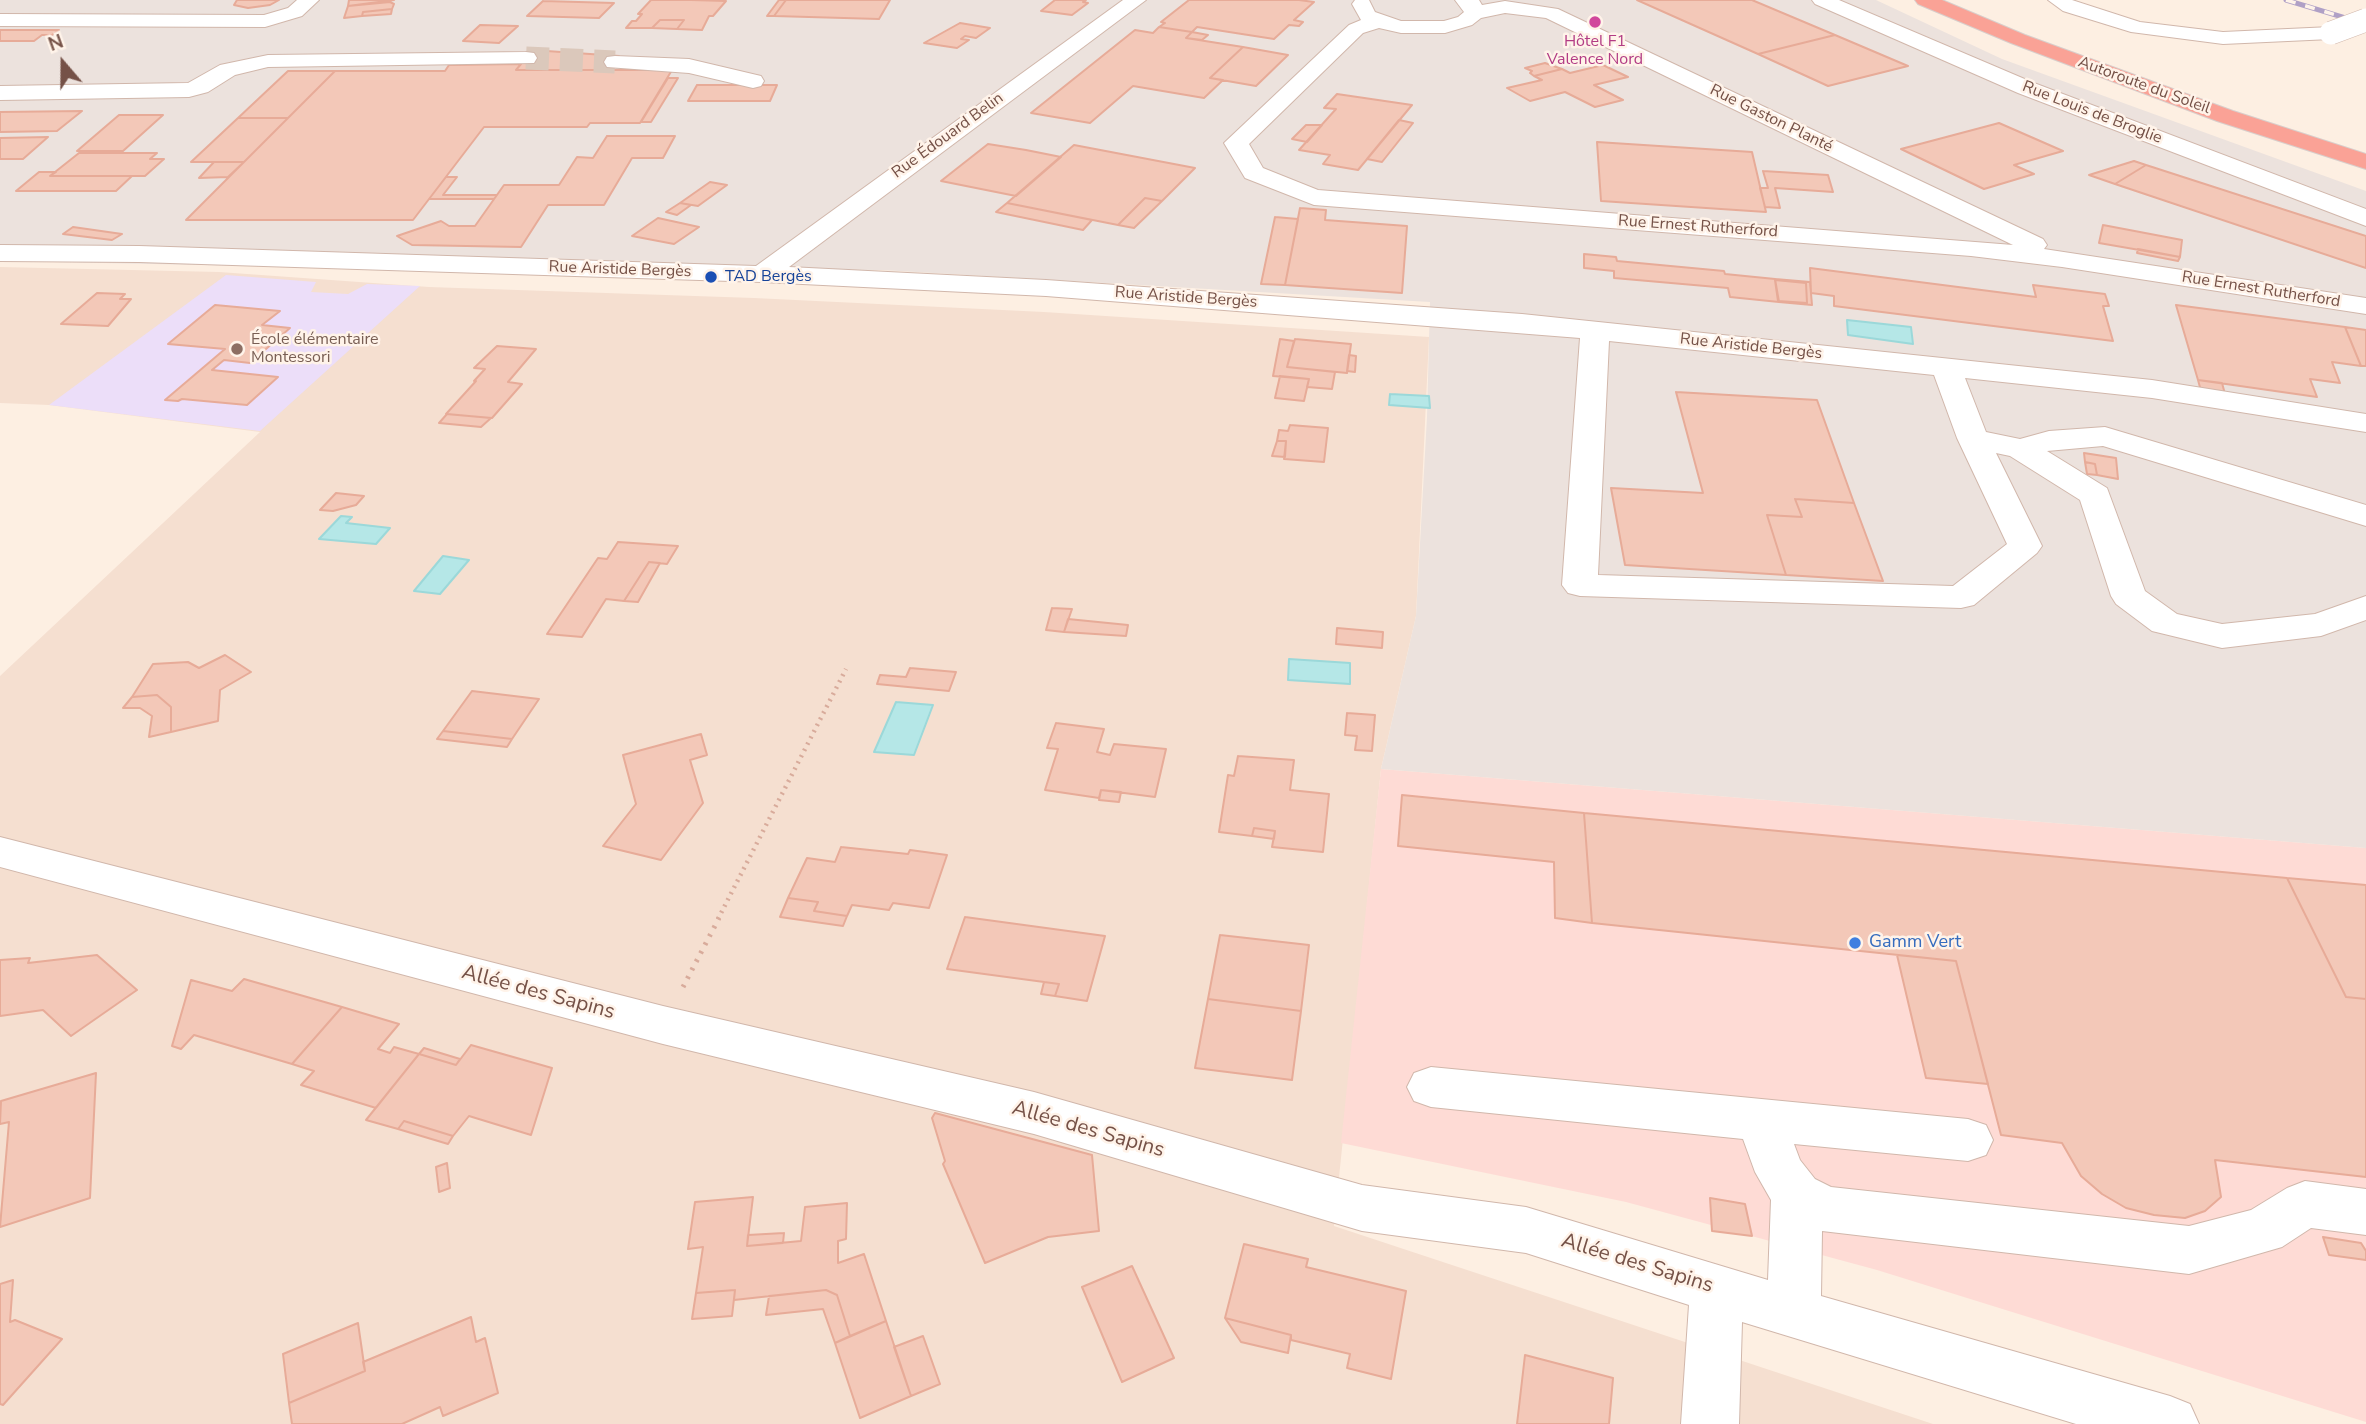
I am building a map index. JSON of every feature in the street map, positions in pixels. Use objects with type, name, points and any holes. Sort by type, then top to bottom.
[{"type":"highway","name":"Autoroute du Soleil","points":[[1925,0],[2018,39],[2225,116],[2366,162]]},
{"type":"highway","name":"Autoroute du Soleil","points":[[1976,0],[2049,30],[2192,81]]},
{"type":"highway","points":[[2244,100],[2366,140]]},
{"type":"street","points":[[0,20],[265,21],[295,12],[309,0]]},
{"type":"street","name":"Rue Édouard Belin","points":[[762,274],[1136,0]]},
{"type":"street","name":"Rue Louis de Broglie","points":[[1822,0],[2026,88],[2366,218]]},
{"type":"street","points":[[2058,0],[2070,7],[2138,28],[2223,38],[2331,33],[2366,20]]},
{"type":"street","name":"Rue Gaston Planté","points":[[1372,11],[1401,27],[1446,27],[1465,21],[1470,6],[1551,13],[2062,258]]},
{"type":"street","name":"Rue Ernest Rutherford","points":[[1372,11],[1236,144],[1254,173],[1314,197],[1971,248],[2062,258],[2366,306]]},
{"type":"street","points":[[0,93],[189,90],[207,83],[228,69],[268,61],[526,58]]},
{"type":"street","points":[[615,62],[689,66],[754,81]]},
{"type":"street","points":[[2277,185],[2292,187],[2366,211]]},
{"type":"street","name":"Rue Aristide Bergès","points":[[0,253],[139,254],[762,274],[1045,288],[1595,330],[2152,389],[2366,423]]},
{"type":"street","points":[[1595,330],[1580,585],[1961,597],[2025,546],[1972,438],[1946,367]]},
{"type":"street","points":[[2021,449],[2049,440],[2105,436],[2366,516]]},
{"type":"street","points":[[1972,438],[2021,449],[2095,495],[2129,596],[2165,624],[2222,636],[2321,625],[2366,607]]},
{"type":"street","name":"Allée des Sapins","points":[[0,852],[663,1026],[1034,1113],[1362,1208],[1526,1230],[2170,1424]]},
{"type":"street","points":[[1431,1087],[1968,1140]]},
{"type":"street","points":[[1760,1119],[1780,1172],[1797,1195],[1825,1209],[2189,1250],[2264,1230],[2305,1204],[2366,1212]]},
{"type":"street","points":[[1794,1312],[1797,1195]]},
{"type":"street","points":[[1710,1424],[1717,1289]]},
{"type":"path","points":[[663,1026],[846,669]]},
{"type":"shaded area","points":[[0,0],[1876,0],[2002,59],[2366,191],[2366,848],[1381,769],[1416,616],[1427,417],[1430,302],[882,270],[356,268],[0,261]]},
{"type":"shaded area","points":[[0,267],[219,272],[429,287],[754,298],[1044,312],[1429,337],[1416,616],[1381,769],[1334,1226],[1933,1424],[0,1424],[0,676],[260,432],[49,405],[0,403]]},
{"type":"shaded area","name":"École élémentaire Montessori","points":[[226,275],[316,282],[311,292],[348,294],[367,284],[420,286],[260,431],[49,405]]},
{"type":"shaded area","points":[[1381,769],[2366,848],[2366,1422],[1877,1270],[1626,1202],[1341,1143]]},
{"type":"water","points":[[1847,320],[1911,327],[1913,344],[1848,335]]},
{"type":"water","points":[[1390,394],[1429,396],[1430,408],[1389,405]]},
{"type":"water","points":[[341,516],[352,517],[346,523],[390,528],[376,544],[319,539]]},
{"type":"water","points":[[443,556],[469,560],[440,594],[414,591]]},
{"type":"water","points":[[1289,659],[1350,663],[1350,684],[1288,680]]},
{"type":"water","points":[[896,702],[933,705],[914,755],[874,752]]},
{"type":"building","points":[[237,0],[279,0],[270,5],[248,8],[234,5]]},
{"type":"building","points":[[349,0],[394,0],[348,6]]},
{"type":"building","points":[[651,0],[726,1],[713,16],[709,16],[702,30],[677,29],[684,20],[660,20],[652,28],[626,28],[632,21],[636,21],[642,14],[638,14]]},
{"type":"building","points":[[779,0],[786,0],[774,16],[767,16]]},
{"type":"building","points":[[786,0],[890,0],[879,19],[774,16]]},
{"type":"building","points":[[1055,0],[1086,0],[1083,2],[1088,3],[1072,15],[1041,11]]},
{"type":"building","points":[[1189,0],[1314,2],[1294,20],[1303,22],[1299,26],[1289,25],[1274,39],[1197,27],[1192,32],[1159,27],[1165,23],[1161,22]]},
{"type":"building","points":[[1637,0],[1752,0],[1835,35],[1758,54]]},
{"type":"building","points":[[543,1],[614,3],[599,18],[527,16]]},
{"type":"building","points":[[390,2],[394,4],[392,9],[363,12],[362,16],[344,18],[348,6]]},
{"type":"building","points":[[392,9],[391,14],[362,16],[363,12]]},
{"type":"building","points":[[660,20],[684,20],[677,29],[652,28]]},
{"type":"building","points":[[960,23],[990,28],[976,38],[965,36],[961,39],[969,40],[957,48],[924,43]]},
{"type":"building","points":[[480,25],[518,26],[499,43],[463,41]]},
{"type":"building","points":[[1159,27],[1192,32],[1186,38],[1243,47],[1210,78],[1223,80],[1204,98],[1133,86],[1090,123],[1031,113],[1135,30],[1153,33]]},
{"type":"building","points":[[0,30],[59,30],[52,35],[42,35],[34,41],[0,41]]},
{"type":"building","points":[[1192,32],[1208,35],[1202,40],[1186,38]]},
{"type":"building","points":[[1835,35],[1908,66],[1828,86],[1758,54]]},
{"type":"building","points":[[1243,47],[1288,55],[1256,86],[1210,78]]},
{"type":"building","points":[[532,50],[619,56],[609,70],[516,70]]},
{"type":"building","points":[[1545,63],[1562,69],[1534,76],[1530,73],[1532,71],[1525,68]]},
{"type":"building","points":[[521,64],[516,70],[672,70],[640,123],[590,123],[587,127],[484,127],[413,220],[186,220],[335,71],[445,71],[449,65]]},
{"type":"building","points":[[1603,65],[1628,77],[1594,85],[1623,100],[1595,107],[1565,92],[1530,101],[1507,88],[1542,80],[1534,76],[1562,69],[1570,73]]},
{"type":"building","points":[[288,71],[335,71],[288,118],[238,118]]},
{"type":"building","points":[[668,78],[678,78],[651,122],[641,122]]},
{"type":"building","points":[[697,85],[777,85],[770,101],[688,101]]},
{"type":"building","points":[[1337,94],[1412,105],[1358,170],[1323,164],[1330,155],[1299,150],[1336,109],[1324,108]]},
{"type":"building","points":[[82,111],[57,131],[0,132],[0,112]]},
{"type":"building","points":[[119,115],[163,115],[123,151],[77,151]]},
{"type":"building","points":[[238,118],[288,118],[244,162],[191,162]]},
{"type":"building","points":[[1399,120],[1413,123],[1382,162],[1367,159]]},
{"type":"building","points":[[1999,123],[2063,151],[2014,165],[2034,174],[1984,189],[1901,149]]},
{"type":"building","points":[[1306,125],[1322,125],[1307,142],[1292,139]]},
{"type":"building","points":[[607,136],[675,136],[663,158],[632,158],[604,205],[548,205],[521,247],[412,245],[397,236],[441,221],[449,226],[475,226],[504,185],[559,185],[577,157],[593,158]]},
{"type":"building","points":[[48,137],[23,159],[0,159],[0,138]]},
{"type":"building","points":[[1597,142],[1752,152],[1766,212],[1601,201]]},
{"type":"building","points":[[988,144],[1061,157],[1016,196],[941,181]]},
{"type":"building","points":[[1074,145],[1195,168],[1162,201],[1145,198],[1118,225],[1007,203]]},
{"type":"building","points":[[79,153],[157,153],[150,159],[164,159],[145,176],[50,176]]},
{"type":"building","points":[[2134,161],[2146,165],[2115,184],[2089,175]]},
{"type":"building","points":[[214,162],[244,162],[228,177],[199,178]]},
{"type":"building","points":[[2146,165],[2366,236],[2366,268],[2115,184]]},
{"type":"building","points":[[1763,171],[1828,175],[1833,192],[1775,188],[1780,208],[1765,207],[1760,188],[1768,188]]},
{"type":"building","points":[[39,172],[56,172],[50,176],[132,176],[116,191],[16,191]]},
{"type":"building","points":[[446,177],[457,177],[443,195],[497,195],[494,199],[429,199]]},
{"type":"building","points":[[710,182],[727,185],[698,206],[680,203]]},
{"type":"building","points":[[1145,198],[1162,201],[1134,228],[1118,225]]},
{"type":"building","points":[[680,203],[691,205],[677,215],[666,212]]},
{"type":"building","points":[[1007,203],[1092,220],[1083,230],[996,212]]},
{"type":"building","points":[[1300,208],[1326,210],[1325,220],[1407,226],[1402,293],[1285,285]]},
{"type":"building","points":[[1275,217],[1298,219],[1285,285],[1261,284]]},
{"type":"building","points":[[658,218],[699,227],[674,244],[632,236]]},
{"type":"building","points":[[2103,225],[2182,240],[2180,257],[2099,243]]},
{"type":"building","points":[[73,227],[122,234],[112,240],[63,234]]},
{"type":"building","points":[[2138,249],[2180,257],[2178,261],[2137,253]]},
{"type":"building","points":[[1584,254],[1616,257],[1617,261],[1724,271],[1725,274],[1775,279],[1779,302],[1730,297],[1728,288],[1614,278],[1614,271],[1584,268]]},
{"type":"building","points":[[1810,268],[2036,297],[2033,285],[2105,294],[2109,306],[2103,306],[2113,341],[1834,306],[1834,296],[1811,293]]},
{"type":"building","points":[[1775,279],[1810,282],[1812,305],[1779,302],[1807,303],[1806,283]]},
{"type":"building","points":[[1775,280],[1806,283],[1807,303],[1778,301]]},
{"type":"building","points":[[97,293],[125,294],[120,299],[131,299],[108,326],[61,324]]},
{"type":"building","points":[[215,305],[280,311],[262,325],[290,328],[250,363],[224,360],[212,370],[278,377],[247,405],[165,400],[225,349],[168,344]]},
{"type":"building","points":[[2176,305],[2345,327],[2361,366],[2332,362],[2340,383],[2310,379],[2317,397],[2198,380]]},
{"type":"building","points":[[2345,327],[2366,330],[2366,366],[2361,366]]},
{"type":"building","points":[[1280,339],[1294,341],[1287,367],[1335,372],[1332,389],[1307,387],[1309,379],[1273,376]]},
{"type":"building","points":[[1295,339],[1351,344],[1347,373],[1287,367]]},
{"type":"building","points":[[497,346],[536,349],[508,382],[522,384],[492,418],[446,414],[485,369],[474,368]]},
{"type":"building","points":[[1349,355],[1356,356],[1355,372],[1347,371]]},
{"type":"building","points":[[1280,376],[1309,379],[1304,401],[1275,398]]},
{"type":"building","points":[[2198,380],[2222,383],[2225,394],[2201,391]]},
{"type":"building","points":[[1676,392],[1817,400],[1854,503],[1795,499],[1802,517],[1767,515],[1786,575],[1625,565],[1611,488],[1703,493]]},
{"type":"building","points":[[447,414],[491,418],[481,427],[439,423]]},
{"type":"building","points":[[1290,425],[1328,428],[1324,462],[1284,459],[1286,441],[1277,441],[1279,430],[1288,431]]},
{"type":"building","points":[[1277,441],[1286,441],[1285,457],[1272,456]]},
{"type":"building","points":[[2084,453],[2116,458],[2118,479],[2097,475],[2095,464],[2085,462]]},
{"type":"building","points":[[2085,462],[2095,464],[2097,475],[2087,474]]},
{"type":"building","points":[[336,493],[364,496],[356,505],[333,511],[320,510]]},
{"type":"building","points":[[1795,499],[1854,503],[1883,581],[1786,575],[1767,515],[1802,517]]},
{"type":"building","points":[[618,542],[678,546],[667,564],[649,562],[624,601],[606,599],[582,637],[547,634],[598,558],[607,559]]},
{"type":"building","points":[[649,562],[660,563],[638,602],[624,601]]},
{"type":"building","points":[[1052,608],[1072,609],[1064,632],[1046,630]]},
{"type":"building","points":[[1068,619],[1128,625],[1126,636],[1064,632]]},
{"type":"building","points":[[1337,628],[1383,632],[1382,648],[1336,644]]},
{"type":"building","points":[[225,655],[251,672],[220,690],[218,721],[171,732],[171,707],[157,695],[132,697],[153,664],[188,662],[199,668]]},
{"type":"building","points":[[910,668],[956,672],[949,691],[877,684],[880,675],[906,677]]},
{"type":"building","points":[[472,691],[539,699],[512,739],[443,731]]},
{"type":"building","points":[[157,695],[171,707],[171,732],[149,737],[152,716],[140,708],[123,708],[132,697]]},
{"type":"building","points":[[1347,713],[1375,715],[1372,751],[1355,750],[1357,736],[1345,735]]},
{"type":"building","points":[[1056,723],[1104,729],[1097,752],[1110,755],[1114,744],[1166,749],[1155,797],[1101,790],[1099,798],[1045,790],[1058,749],[1047,748]]},
{"type":"building","points":[[443,731],[512,739],[507,747],[437,739]]},
{"type":"building","points":[[701,734],[707,755],[690,760],[703,803],[661,860],[603,846],[636,804],[623,755]]},
{"type":"building","points":[[1238,756],[1294,760],[1290,790],[1329,794],[1323,852],[1272,847],[1275,831],[1254,828],[1252,836],[1219,832],[1228,775],[1234,776]]},
{"type":"building","points":[[1101,790],[1121,792],[1119,802],[1099,800]]},
{"type":"building","points":[[1402,795],[1584,813],[1592,923],[1555,918],[1554,862],[1398,846]]},
{"type":"building","points":[[1584,813],[2287,878],[2346,997],[2366,999],[2366,1177],[2215,1160],[2221,1197],[2205,1211],[2185,1218],[2154,1215],[2126,1208],[2102,1194],[2081,1176],[2062,1143],[2001,1135],[1956,961],[1592,923]]},
{"type":"building","points":[[1254,828],[1275,831],[1274,839],[1252,836]]},
{"type":"building","points":[[841,847],[908,854],[910,850],[947,855],[929,908],[893,903],[889,910],[852,905],[847,916],[814,911],[818,902],[788,898],[807,858],[835,862]]},
{"type":"building","points":[[2287,878],[2366,885],[2366,999],[2346,997]]},
{"type":"building","points":[[788,898],[818,902],[814,911],[847,916],[843,926],[780,917]]},
{"type":"building","points":[[965,917],[1105,936],[1087,1001],[1055,996],[1059,984],[947,969]]},
{"type":"building","points":[[1220,935],[1309,945],[1301,1011],[1208,999]]},
{"type":"building","points":[[97,955],[137,990],[71,1036],[43,1010],[0,1016],[0,960],[30,958],[28,963]]},
{"type":"building","points":[[1897,955],[1956,961],[1988,1084],[1926,1078]]},
{"type":"building","points":[[244,979],[342,1007],[292,1064],[194,1035],[181,1049],[172,1046],[191,980],[232,991]]},
{"type":"building","points":[[1044,982],[1059,984],[1055,996],[1041,994]]},
{"type":"building","points":[[1208,999],[1301,1011],[1292,1080],[1195,1068]]},
{"type":"building","points":[[342,1007],[399,1024],[378,1049],[390,1053],[394,1047],[419,1054],[376,1108],[301,1085],[314,1071],[292,1064]]},
{"type":"building","points":[[471,1045],[552,1068],[531,1135],[469,1116],[453,1136],[404,1121],[398,1129],[366,1120],[419,1054],[456,1065]]},
{"type":"building","points":[[424,1048],[460,1059],[456,1065],[419,1054]]},
{"type":"building","points":[[96,1073],[90,1198],[0,1227],[9,1122],[0,1124],[1,1101]]},
{"type":"building","points":[[935,1113],[1092,1155],[1099,1231],[1048,1237],[985,1263],[943,1164],[945,1161],[932,1118]]},
{"type":"building","points":[[404,1121],[453,1136],[448,1144],[398,1129]]},
{"type":"building","points":[[447,1163],[450,1188],[439,1192],[436,1167]]},
{"type":"building","points":[[753,1197],[747,1246],[801,1241],[805,1207],[847,1203],[846,1239],[838,1241],[838,1263],[864,1254],[886,1321],[850,1336],[837,1295],[826,1290],[734,1300],[735,1290],[696,1293],[703,1247],[688,1249],[695,1202]]},
{"type":"building","points":[[1710,1198],[1745,1204],[1752,1236],[1712,1231]]},
{"type":"building","points":[[784,1233],[783,1243],[747,1246],[748,1235]]},
{"type":"building","points":[[2323,1237],[2361,1243],[2366,1251],[2366,1260],[2329,1255]]},
{"type":"building","points":[[1244,1244],[1308,1259],[1306,1267],[1406,1291],[1391,1379],[1347,1368],[1350,1354],[1291,1340],[1291,1335],[1225,1318]]},
{"type":"building","points":[[1132,1266],[1174,1358],[1122,1382],[1082,1287]]},
{"type":"building","points":[[13,1280],[10,1322],[15,1320],[62,1339],[3,1405],[0,1404],[0,1284]]},
{"type":"building","points":[[735,1290],[732,1316],[692,1319],[696,1293]]},
{"type":"building","points":[[826,1290],[837,1295],[850,1336],[835,1343],[823,1309],[766,1315],[769,1296]]},
{"type":"building","points":[[471,1317],[476,1342],[485,1338],[498,1393],[443,1416],[440,1407],[402,1424],[292,1424],[289,1403],[365,1371],[363,1362]]},
{"type":"building","points":[[1225,1318],[1291,1335],[1288,1353],[1241,1342]]},
{"type":"building","points":[[886,1321],[911,1396],[860,1418],[835,1343]]},
{"type":"building","points":[[358,1323],[365,1371],[289,1403],[283,1354]]},
{"type":"building","points":[[923,1336],[940,1384],[911,1396],[894,1347]]},
{"type":"building","points":[[1525,1355],[1613,1378],[1609,1424],[1517,1424]]},
{"type":"tunnel","points":[[526,58],[615,62]]},
{"type":"railway","points":[[2286,0],[2366,24]]},
{"type":"place","name":"Hôtel F1 Valence Nord","points":[[1595,22]]},
{"type":"place","name":"TAD Bergès","points":[[711,277]]},
{"type":"place","name":"École élémentaire Montessori","points":[[237,349]]},
{"type":"place","name":"Gamm Vert","points":[[1855,943]]}]
